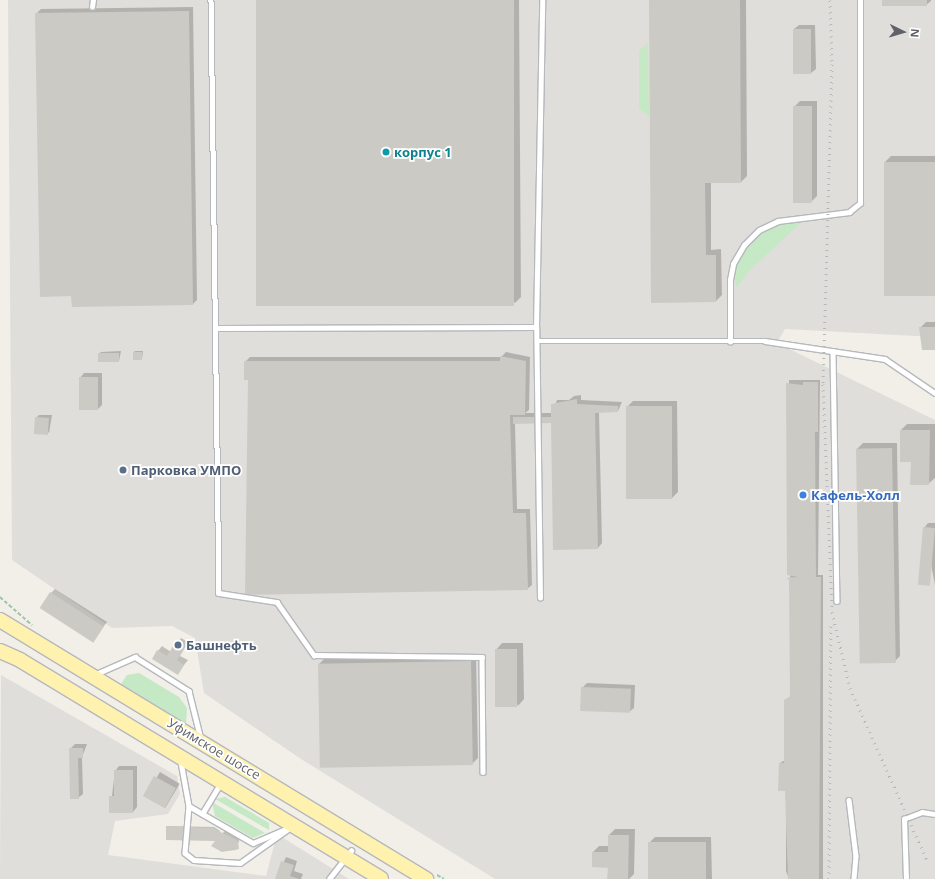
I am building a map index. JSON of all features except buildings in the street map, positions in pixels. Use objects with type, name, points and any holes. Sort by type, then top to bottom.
[{"type":"main road","name":"Уфимское шоссе","points":[[0,620],[426,879]]},
{"type":"main road","name":"Уфимское шоссе","points":[[0,651],[221,783],[293,825],[348,854],[381,879]]},
{"type":"lane","points":[[92,7],[93,0]]},
{"type":"lane","points":[[210,0],[219,593],[277,602],[314,655],[482,657],[483,772]]},
{"type":"lane","points":[[540,598],[538,341],[536,327],[542,0]]},
{"type":"lane","points":[[730,342],[730,280],[733,264],[744,245],[759,230],[778,221],[849,212],[860,203],[860,0]]},
{"type":"lane","points":[[216,328],[536,327]]},
{"type":"lane","points":[[538,341],[765,341],[885,359],[935,393]]},
{"type":"lane","points":[[833,351],[836,601]]},
{"type":"lane","points":[[92,676],[135,657],[189,691],[201,741]]},
{"type":"lane","points":[[180,758],[189,806],[185,853],[194,860],[240,863],[293,825]]},
{"type":"lane","points":[[202,814],[221,783]]},
{"type":"lane","points":[[849,800],[856,856],[854,879]]},
{"type":"lane","points":[[189,806],[253,843],[293,825]]},
{"type":"lane","points":[[906,879],[904,819],[922,812],[935,814]]},
{"type":"lane","points":[[330,879],[348,854]]},
{"type":"shaded area","points":[[8,0],[935,0],[935,337],[785,329],[777,343],[935,420],[935,879],[495,879],[301,759],[204,693],[195,638],[172,626],[112,628],[12,560]]},
{"type":"shaded area","points":[[1,675],[177,776],[180,794],[168,814],[115,821],[108,855],[266,876],[277,834],[349,879],[0,879]]},
{"type":"green space","points":[[648,43],[649,117],[639,108],[639,51]]},
{"type":"green space","points":[[806,218],[749,271],[736,288],[735,271],[740,256],[760,230]]},
{"type":"green space","points":[[139,673],[179,697],[187,708],[186,724],[121,684],[127,675]]},
{"type":"green space","points":[[225,797],[269,823],[269,830],[215,799]]},
{"type":"green space","points":[[212,802],[265,833],[253,838],[215,816]]},
{"type":"railway","points":[[830,0],[832,64],[823,384],[832,612],[850,688],[928,862]]},
{"type":"railway","points":[[829,879],[831,624]]},
{"type":"place","name":"корпус 1","points":[[386,152]]},
{"type":"place","name":"Парковка УМПО","points":[[123,470]]},
{"type":"place","name":"Кафель-Холл","points":[[803,495]]},
{"type":"place","name":"Башнефть","points":[[178,645]]}]
